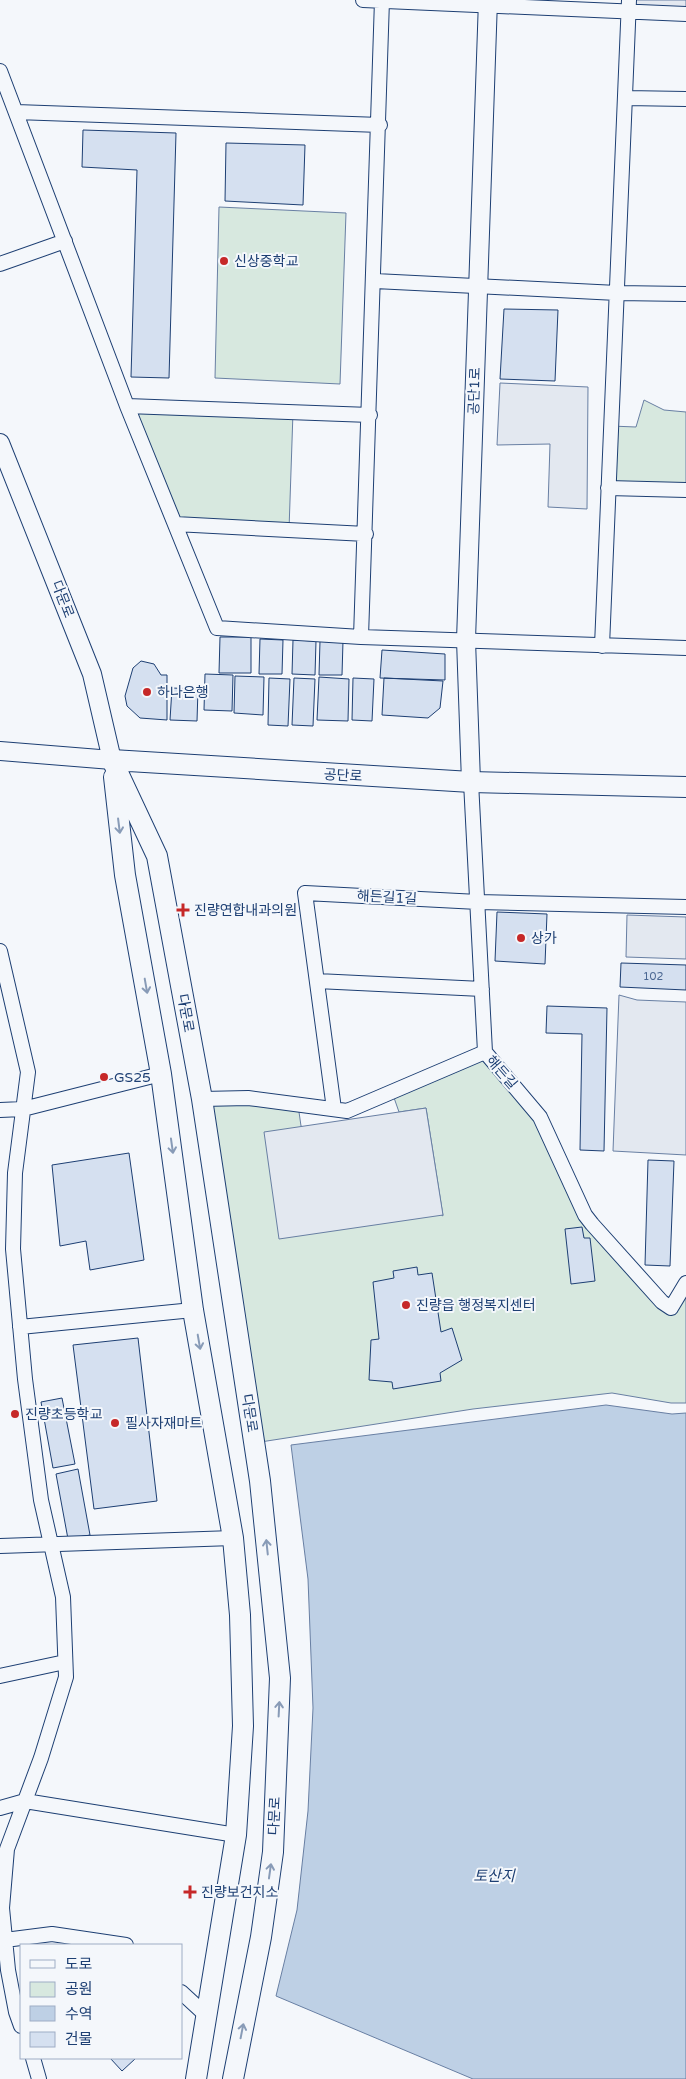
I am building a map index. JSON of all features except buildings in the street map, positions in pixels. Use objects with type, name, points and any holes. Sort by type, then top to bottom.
[{"type":"main road","name":"공단로","points":[[112,760],[472,782],[686,788]]},
{"type":"main road","name":"다문로","points":[[112,760],[125,875],[161,1074],[194,1310],[233,1538],[240,1614],[242,1726],[236,1835],[196,2079]]},
{"type":"main road","name":"다문로","points":[[112,760],[157,856],[202,1099],[260,1481],[280,1678],[272,1852],[261,1936],[233,2079]]},
{"type":"street","points":[[363,0],[629,6],[686,14]]},
{"type":"street","points":[[362,637],[380,125],[382,0]]},
{"type":"street","name":"공단1로","points":[[472,782],[466,640],[488,3]]},
{"type":"street","points":[[602,646],[629,6]]},
{"type":"street","points":[[0,71],[127,406],[217,628],[362,637],[686,648]]},
{"type":"street","points":[[626,98],[686,99]]},
{"type":"street","points":[[16,112],[380,125]]},
{"type":"street","points":[[0,264],[64,241]]},
{"type":"street","points":[[375,281],[617,293],[686,294]]},
{"type":"street","points":[[127,406],[370,415]]},
{"type":"street","name":"다문로","points":[[0,443],[92,674],[112,760]]},
{"type":"street","points":[[608,488],[686,490]]},
{"type":"street","points":[[175,524],[366,534]]},
{"type":"street","name":"공단로","points":[[0,751],[112,760]]},
{"type":"street","points":[[472,782],[485,1052]]},
{"type":"street","name":"해든길1길","points":[[334,1109],[306,893],[478,902],[686,907]]},
{"type":"street","points":[[0,951],[28,1072],[6,1251],[20,1327],[41,1500],[63,1596],[66,1677],[7,1849],[2,1908],[5,1940],[4,1970],[20,2023]]},
{"type":"street","points":[[317,981],[482,989]]},
{"type":"street","points":[[0,1013],[14,1012]]},
{"type":"street","name":"해든길","points":[[202,1099],[248,1098],[347,1111],[485,1052],[540,1117],[585,1214],[592,1224],[662,1302],[671,1308],[686,1283]]},
{"type":"street","points":[[0,1110],[23,1109],[161,1074]]},
{"type":"street","points":[[20,1327],[194,1310]]},
{"type":"street","points":[[0,1546],[233,1538]]},
{"type":"street","points":[[0,1676],[65,1662]]},
{"type":"street","points":[[0,1808],[25,1801],[236,1835]]},
{"type":"street","points":[[5,1940],[52,1934],[119,1944]]},
{"type":"street","points":[[182,1993],[207,2016]]},
{"type":"street","points":[[34,2059],[39,2079]]},
{"type":"green space","points":[[219,207],[346,213],[340,384],[215,378]]},
{"type":"green space","points":[[644,400],[664,410],[686,412],[686,490],[608,488],[611,426],[636,427]]},
{"type":"green space","points":[[127,406],[293,412],[289,530],[175,524]]},
{"type":"green space","points":[[485,1052],[540,1117],[585,1215],[671,1307],[686,1283],[686,1403],[671,1403],[612,1393],[473,1409],[254,1443],[202,1099],[298,1105],[301,1126],[443,1216],[426,1108],[399,1112],[392,1092]]},
{"type":"shaded area","points":[[629,0],[686,0],[686,13],[628,12]]},
{"type":"shaded area","points":[[500,383],[588,387],[587,509],[548,507],[550,444],[497,445]]},
{"type":"shaded area","points":[[627,915],[686,917],[686,959],[626,957]]},
{"type":"shaded area","points":[[619,995],[637,1000],[686,1002],[686,1155],[613,1151]]},
{"type":"shaded area","points":[[426,1108],[443,1215],[279,1239],[264,1132]]},
{"type":"water","name":"토산지","points":[[606,1405],[672,1414],[686,1413],[686,2079],[473,2079],[276,1996],[297,1910],[308,1811],[313,1708],[308,1579],[291,1445]]},
{"type":"place","name":"신상중학교","points":[[224,261]]},
{"type":"place","name":"하나은행","points":[[147,692]]},
{"type":"place","name":"진량연합내과의원","points":[[183,910]]},
{"type":"place","name":"상가","points":[[521,938]]},
{"type":"place","name":"GS25","points":[[104,1077]]},
{"type":"place","name":"진량읍 행정복지센터","points":[[406,1305]]},
{"type":"place","name":"진량초등학교","points":[[15,1414]]},
{"type":"place","name":"필사자재마트","points":[[115,1423]]},
{"type":"place","name":"진량보건지소","points":[[190,1892]]}]
